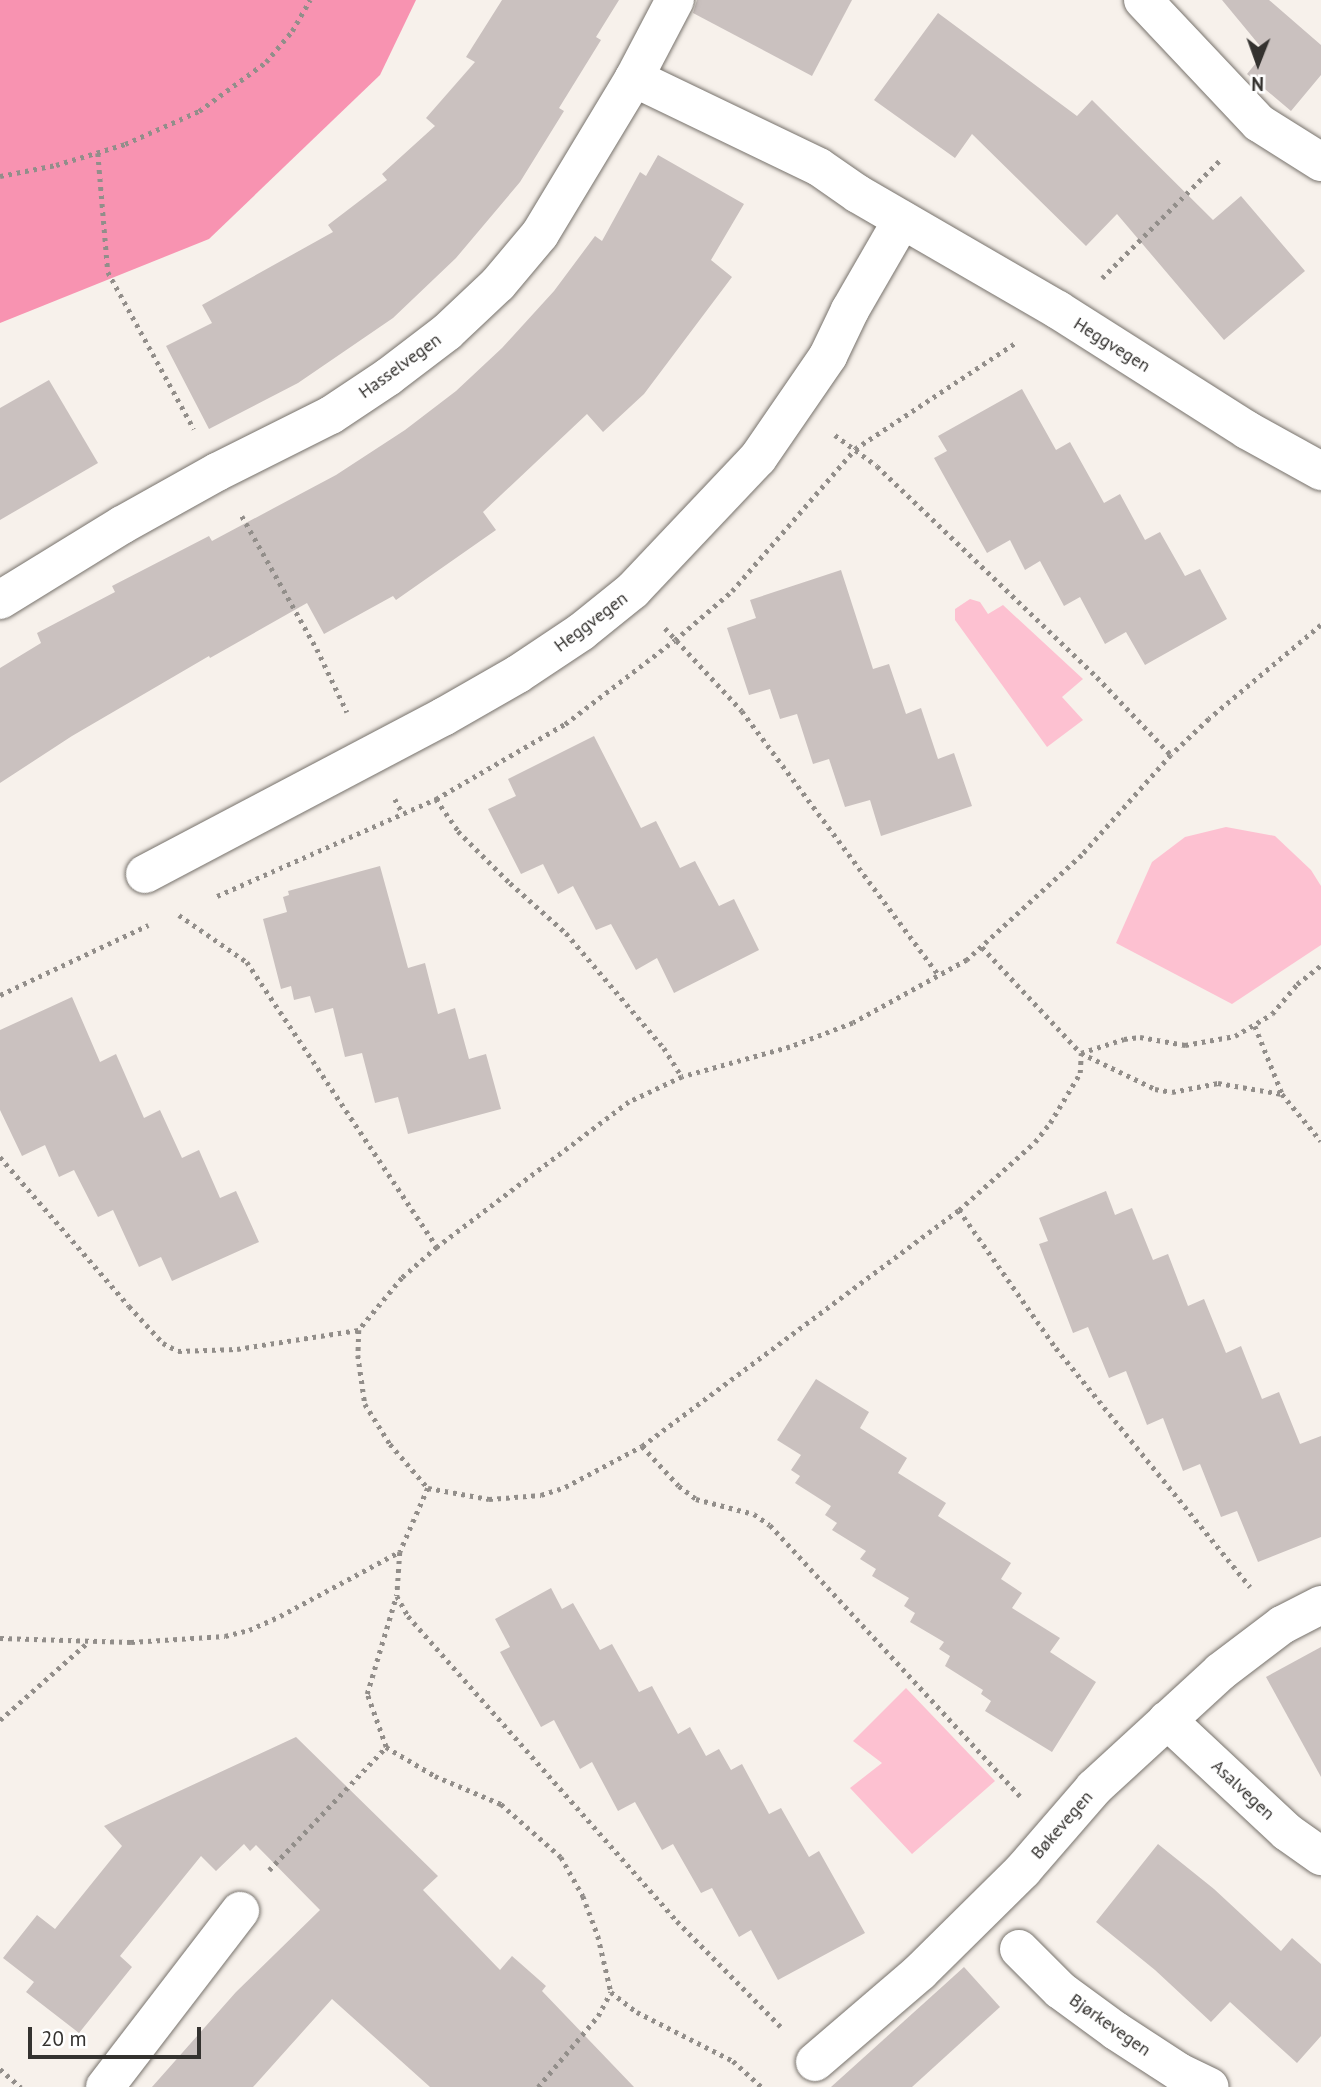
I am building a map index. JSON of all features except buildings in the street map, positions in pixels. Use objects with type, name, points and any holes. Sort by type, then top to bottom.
[{"type":"street","name":"Hasselvegen","points":[[0,600],[169,498],[331,415],[388,377],[447,332],[498,284],[540,234],[634,78],[675,0]]},
{"type":"street","points":[[1143,0],[1259,123],[1321,162]]},
{"type":"street","name":"Heggvegen","points":[[634,78],[819,167],[902,220],[1058,310],[1247,430],[1321,471]]},
{"type":"street","name":"Heggvegen","points":[[145,874],[443,717],[518,674],[581,632],[633,590],[758,458],[828,356],[850,310],[902,220]]},
{"type":"street","name":"Bøkevegen","points":[[815,2062],[850,2035],[920,1972],[1023,1870],[1094,1788],[1220,1672],[1282,1625],[1321,1605]]},
{"type":"street","name":"Asalvegen","points":[[1167,1720],[1287,1832],[1321,1856]]},
{"type":"street","points":[[105,2087],[240,1911]]},
{"type":"street","name":"Bjørkevegen","points":[[1019,1949],[1060,1990],[1116,2031],[1179,2072],[1210,2087]]},
{"type":"path","points":[[0,176],[56,165],[125,144],[199,111],[266,62],[292,31],[310,0]]},
{"type":"path","points":[[1058,310],[1085,295],[1259,123]]},
{"type":"path","points":[[794,406],[877,466],[1097,677],[1171,755]]},
{"type":"path","points":[[633,590],[675,640],[742,711],[939,975]]},
{"type":"path","points":[[1081,1053],[1080,1073],[1035,1142],[959,1210],[642,1446],[565,1487],[541,1494],[489,1499],[428,1488],[390,1444],[365,1404],[358,1355],[359,1330],[402,1278],[437,1247],[629,1102],[682,1077],[790,1047],[853,1023],[967,960],[1082,855],[1171,755],[1261,672],[1321,625]]},
{"type":"path","points":[[436,799],[458,831],[510,883],[566,933],[664,1048],[682,1077]]},
{"type":"path","points":[[145,874],[175,912],[247,962],[437,1247]]},
{"type":"path","points":[[982,947],[1081,1053],[1155,1089],[1172,1092],[1218,1083],[1282,1094]]},
{"type":"path","points":[[1081,1053],[1124,1039],[1140,1037],[1185,1045],[1213,1042],[1255,1026],[1272,1014],[1297,984],[1321,965]]},
{"type":"path","points":[[1255,1026],[1282,1094],[1321,1141]]},
{"type":"path","points":[[0,1157],[128,1306],[163,1343],[178,1351],[237,1349],[359,1330]]},
{"type":"path","points":[[959,1210],[1056,1348],[1282,1625]]},
{"type":"path","points":[[642,1446],[679,1486],[696,1499],[754,1514],[770,1525],[1055,1833]]},
{"type":"path","points":[[428,1488],[400,1552],[397,1596],[367,1694],[386,1747],[435,1776],[501,1804],[561,1857],[583,1896],[598,1936],[611,1992],[637,2012],[733,2061],[762,2087]]},
{"type":"path","points":[[0,1638],[88,1642],[193,1640],[249,1630],[400,1552]]},
{"type":"path","points":[[397,1596],[408,1616],[677,1921],[815,2062]]},
{"type":"path","points":[[0,1720],[88,1642]]},
{"type":"path","points":[[240,1911],[269,1869],[386,1747]]},
{"type":"path","points":[[538,2087],[598,2016],[611,1992]]},
{"type":"path","points":[[0,2069],[22,2087]]},
{"type":"shaded area","points":[[0,0],[416,0],[380,75],[209,239],[0,323]]},
{"type":"shaded area","points":[[970,599],[980,602],[988,614],[1003,605],[1083,679],[1062,697],[1083,720],[1047,747],[955,620],[955,609]]},
{"type":"shaded area","points":[[1226,827],[1275,836],[1311,870],[1321,886],[1321,945],[1232,1004],[1116,943],[1152,862],[1185,837]]},
{"type":"shaded area","points":[[906,1688],[995,1781],[912,1854],[850,1788],[882,1763],[853,1741]]}]
